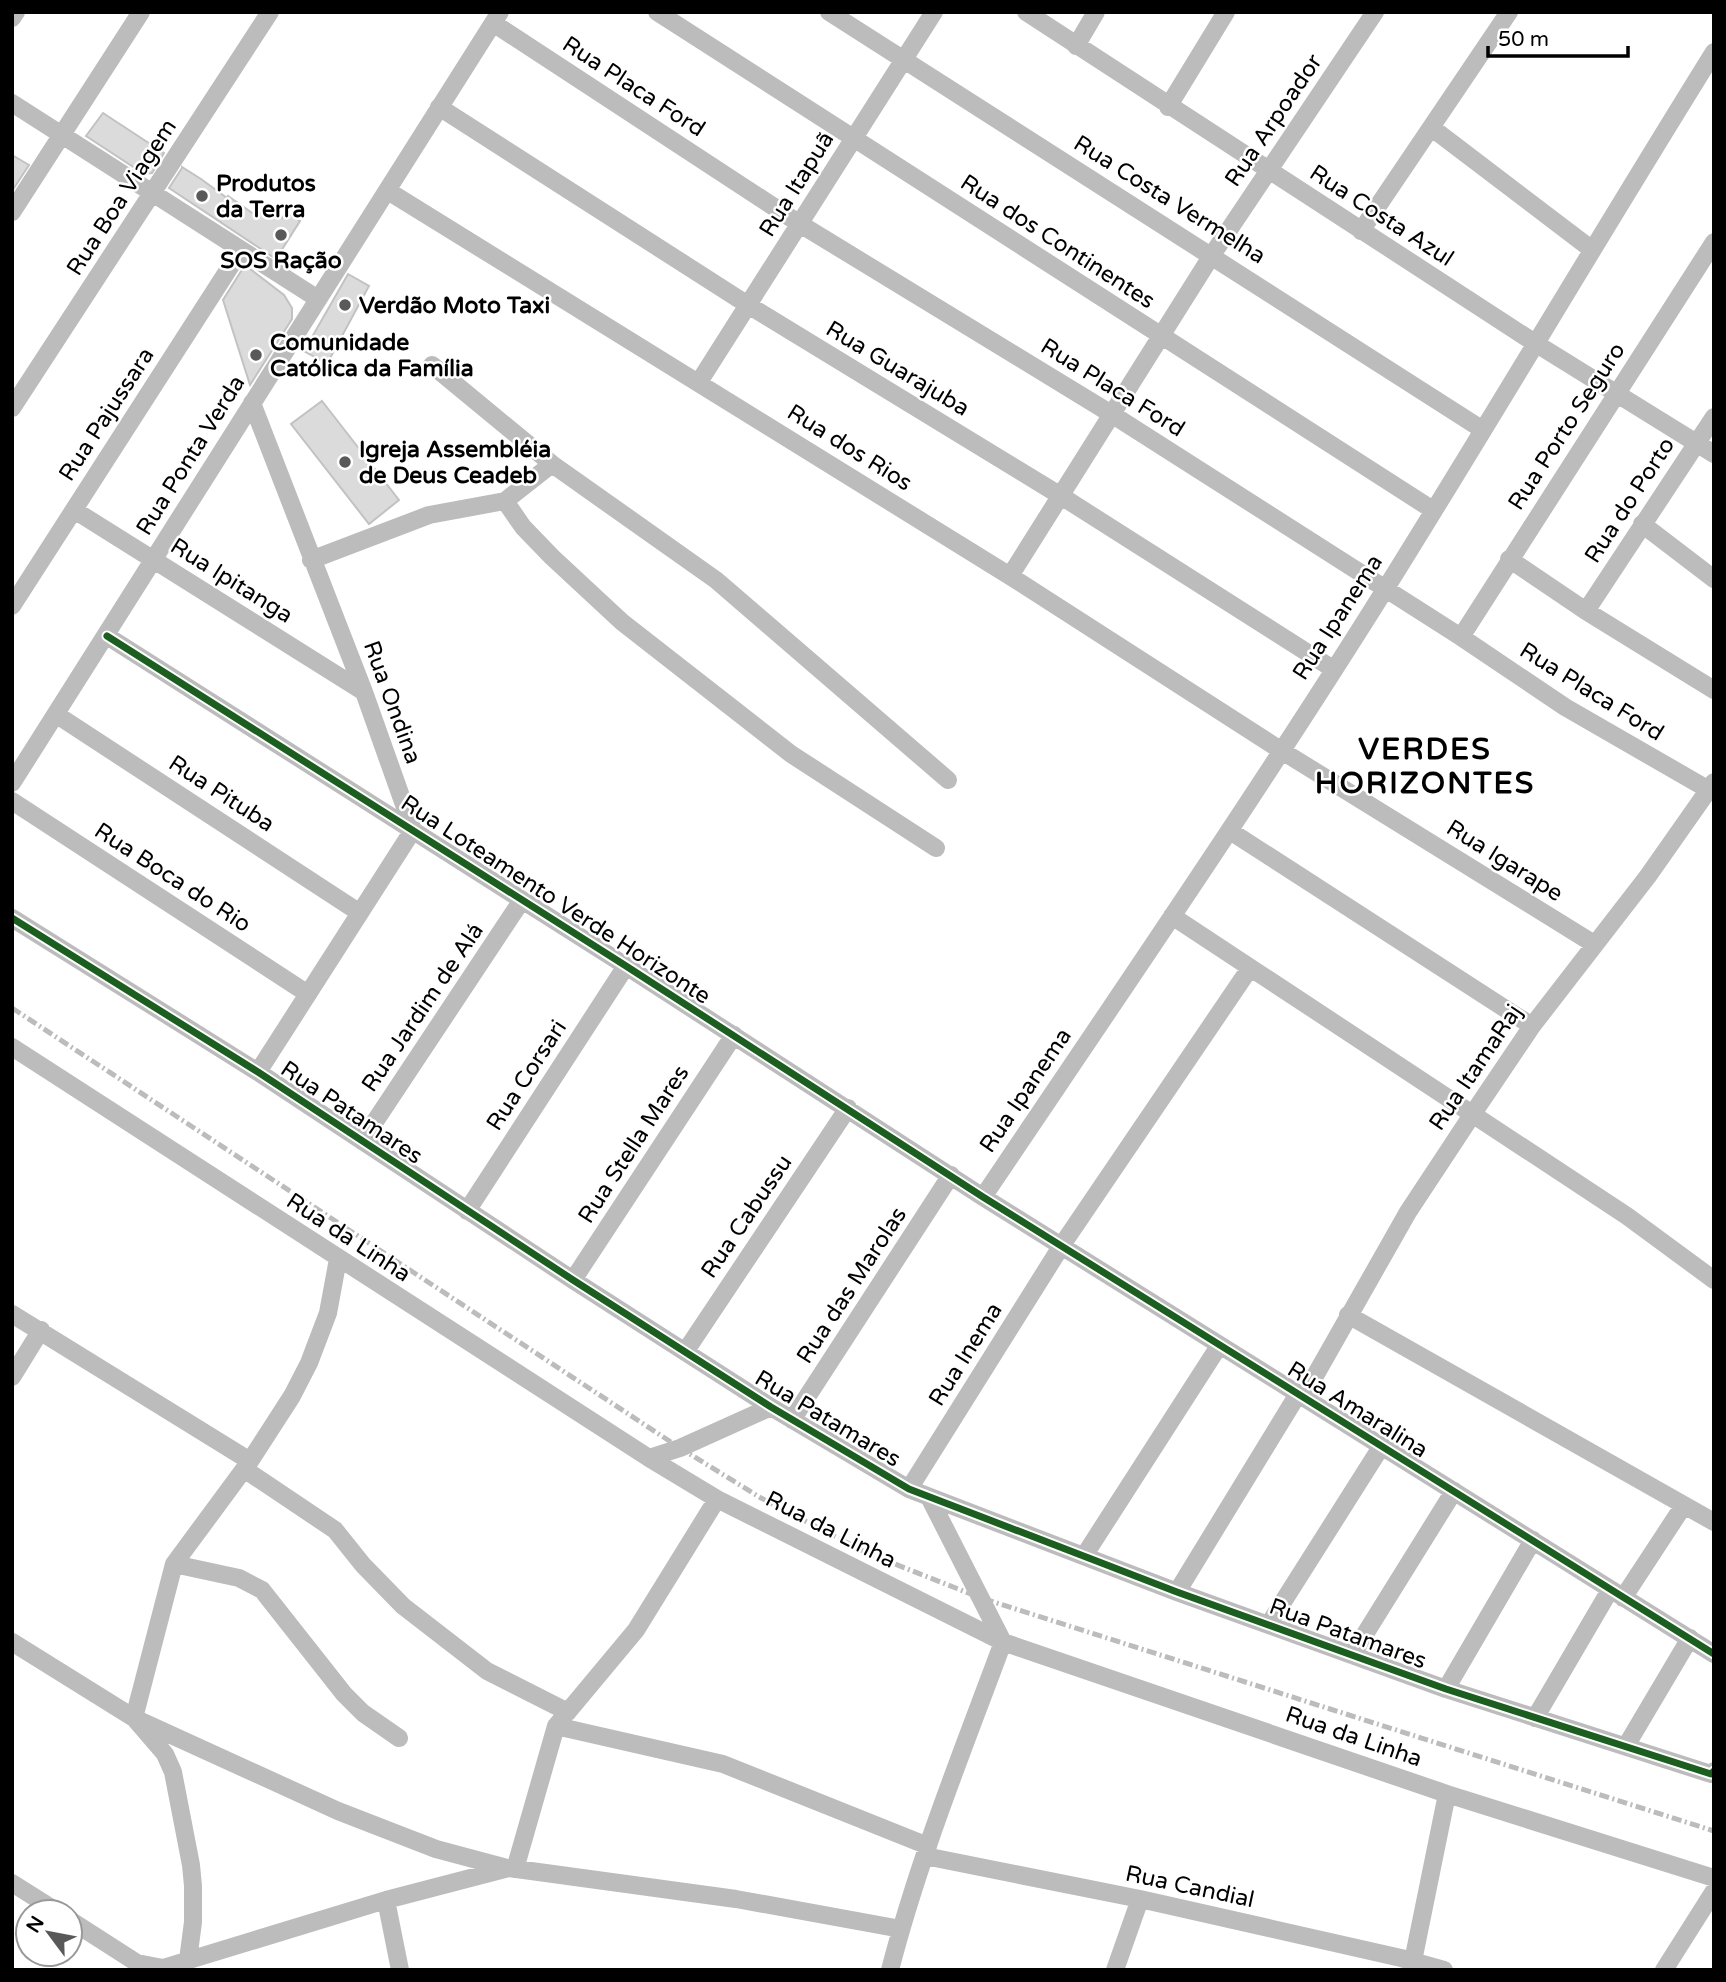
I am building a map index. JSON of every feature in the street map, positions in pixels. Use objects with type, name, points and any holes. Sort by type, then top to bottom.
[{"type":"street","points":[[12,18],[16,12]]},
{"type":"street","points":[[12,212],[141,12]]},
{"type":"street","name":"Rua Boa Viagem","points":[[12,408],[270,12]]},
{"type":"street","name":"Rua dos Continentes","points":[[657,12],[1433,510]]},
{"type":"street","name":"Rua Costa Vermelha","points":[[829,12],[1483,430]]},
{"type":"street","name":"Rua Itapuã","points":[[699,382],[934,12]]},
{"type":"street","name":"Rua Costa Azul","points":[[1026,12],[1168,107],[1535,343],[1714,454]]},
{"type":"street","points":[[1076,46],[1096,12]]},
{"type":"street","points":[[1168,107],[1226,12]]},
{"type":"street","name":"Rua Arpoador","points":[[1010,576],[1212,255],[1375,12]]},
{"type":"street","points":[[1361,231],[1509,12]]},
{"type":"street","name":"Rua Ponta Verda","points":[[12,783],[497,18]]},
{"type":"street","name":"Rua Placa Ford","points":[[497,18],[800,224],[1113,415],[1461,637],[1565,707],[1711,786]]},
{"type":"street","name":"Rua Ipanema","points":[[983,1197],[1230,831],[1385,590],[1591,249],[1714,52]]},
{"type":"street","points":[[12,103],[318,299]]},
{"type":"street","name":"Rua Guarajuba","points":[[439,107],[748,305],[1061,496],[1333,669]]},
{"type":"street","points":[[1432,128],[1591,249]]},
{"type":"street","name":"Rua dos Rios","points":[[388,191],[1010,576],[1282,751]]},
{"type":"street","name":"Rua Porto Seguro","points":[[1461,637],[1714,242]]},
{"type":"street","name":"Rua Pajussara","points":[[12,606],[241,250]]},
{"type":"street","points":[[432,365],[552,464],[716,580],[948,780]]},
{"type":"street","name":"Rua Ondina","points":[[252,403],[364,692],[413,830]]},
{"type":"street","name":"Rua do Porto","points":[[1586,611],[1714,417]]},
{"type":"street","points":[[311,559],[429,515],[505,501],[552,464]]},
{"type":"street","points":[[505,501],[523,527],[552,558],[628,627],[791,754],[936,848]]},
{"type":"street","name":"Rua Ipitanga","points":[[74,510],[364,692]]},
{"type":"street","points":[[1642,524],[1714,579]]},
{"type":"street","points":[[1509,559],[1586,611],[1714,690]]},
{"type":"street","name":"Rua Loteamento Verde Horizonte","points":[[107,636],[848,1108],[983,1197]]},
{"type":"street","name":"Rua Pituba","points":[[57,715],[360,913]]},
{"type":"street","name":"Rua Igarape","points":[[1282,751],[1594,944]]},
{"type":"street","name":"Rua ItamaRaj","points":[[1177,1592],[1301,1395],[1419,1195],[1472,1115],[1532,1026],[1648,876],[1711,786]]},
{"type":"street","name":"Rua Boca do Rio","points":[[12,801],[308,994]]},
{"type":"street","points":[[258,1072],[413,830]]},
{"type":"street","points":[[1230,831],[1532,1026]]},
{"type":"street","name":"Rua Jardim de Alá","points":[[362,1141],[522,900]]},
{"type":"street","points":[[1172,916],[1648,1231],[1714,1280]]},
{"type":"street","name":"Rua Patamares","points":[[12,918],[258,1072],[467,1211],[771,1407],[909,1489],[1177,1592],[1446,1689],[1713,1772]]},
{"type":"street","name":"Rua Corsari","points":[[467,1211],[626,966]]},
{"type":"street","name":"Rua Inema","points":[[909,1489],[1062,1245],[1250,968]]},
{"type":"street","name":"Rua Stella Mares","points":[[573,1280],[734,1035]]},
{"type":"street","name":"Rua da Linha","points":[[12,1047],[338,1259],[717,1499],[1003,1642],[1447,1794],[1714,1878]]},
{"type":"street","name":"Rua Cabussu","points":[[685,1352],[848,1108]]},
{"type":"street","name":"Rua das Marolas","points":[[792,1420],[951,1175]]},
{"type":"street","name":"Rua Amaralina","points":[[983,1197],[1714,1654]]},
{"type":"street","points":[[134,1718],[174,1564],[247,1465],[292,1396],[309,1363],[328,1313],[338,1259]]},
{"type":"street","points":[[12,1314],[41,1330],[247,1465],[335,1530],[363,1565],[403,1606],[487,1671],[568,1712]]},
{"type":"street","points":[[1348,1315],[1714,1522]]},
{"type":"street","points":[[12,1377],[41,1330]]},
{"type":"street","points":[[1084,1556],[1219,1346]]},
{"type":"street","points":[[649,1458],[680,1448],[771,1407]]},
{"type":"street","points":[[1269,1624],[1381,1447]]},
{"type":"street","points":[[1352,1655],[1454,1491]]},
{"type":"street","points":[[890,1970],[926,1851],[1003,1642],[929,1497]]},
{"type":"street","points":[[512,1869],[556,1726],[636,1630],[717,1499]]},
{"type":"street","points":[[1535,1718],[1617,1594],[1684,1505]]},
{"type":"street","points":[[1446,1689],[1533,1540]]},
{"type":"street","points":[[174,1564],[239,1577],[261,1590],[344,1695],[363,1713],[400,1738]]},
{"type":"street","points":[[1626,1746],[1690,1638]]},
{"type":"street","points":[[12,1642],[134,1718],[350,1816],[436,1849],[512,1869],[736,1899],[901,1929]]},
{"type":"street","points":[[134,1718],[166,1754],[173,1772],[193,1886],[193,1922],[188,1961]]},
{"type":"street","name":"Rua Candial","points":[[556,1726],[706,1759],[735,1768],[926,1851],[1140,1899],[1403,1963],[1444,1970]]},
{"type":"street","points":[[1403,1963],[1447,1794]]},
{"type":"street","points":[[84,1929],[137,1963],[163,1969],[386,1900],[512,1869]]},
{"type":"street","points":[[12,1882],[37,1898]]},
{"type":"street","points":[[1664,1970],[1714,1891]]},
{"type":"street","points":[[1115,1970],[1140,1899]]},
{"type":"street","points":[[386,1900],[400,1970]]},
{"type":"building","points":[[103,113],[164,153],[152,173],[144,174],[86,136]]},
{"type":"building","points":[[12,155],[29,165],[12,191]]},
{"type":"building","points":[[182,168],[258,217],[266,204],[282,218],[286,212],[300,221],[276,259],[169,188]]},
{"type":"building","name":"Comunidade Católica da Família","points":[[245,265],[284,295],[292,308],[292,319],[250,385],[223,300]]},
{"type":"building","points":[[348,274],[369,286],[327,364],[304,351]]},
{"type":"building","name":"Igreja Assembléia de Deus Ceadeb","points":[[322,401],[399,500],[369,524],[291,424]]},
{"type":"railway","points":[[12,1008],[680,1448],[761,1498],[867,1553],[981,1598],[1714,1831]]},
{"type":"cycle path","points":[[107,636],[983,1197],[1714,1654]]},
{"type":"cycle path","points":[[12,918],[258,1072],[771,1407],[909,1489],[1177,1592],[1446,1689],[1711,1774],[1714,1771]]},
{"type":"place","name":"Produtos da Terra","points":[[202,196]]},
{"type":"place","name":"SOS Ração","points":[[281,235]]},
{"type":"place","name":"Verdão Moto Taxi","points":[[345,305]]},
{"type":"place","name":"Comunidade Católica da Família","points":[[256,355]]},
{"type":"place","name":"Igreja Assembléia de Deus Ceadeb","points":[[345,462]]},
{"type":"district","name":"VERDES HORIZONTES","points":[[1425,766]]}]
